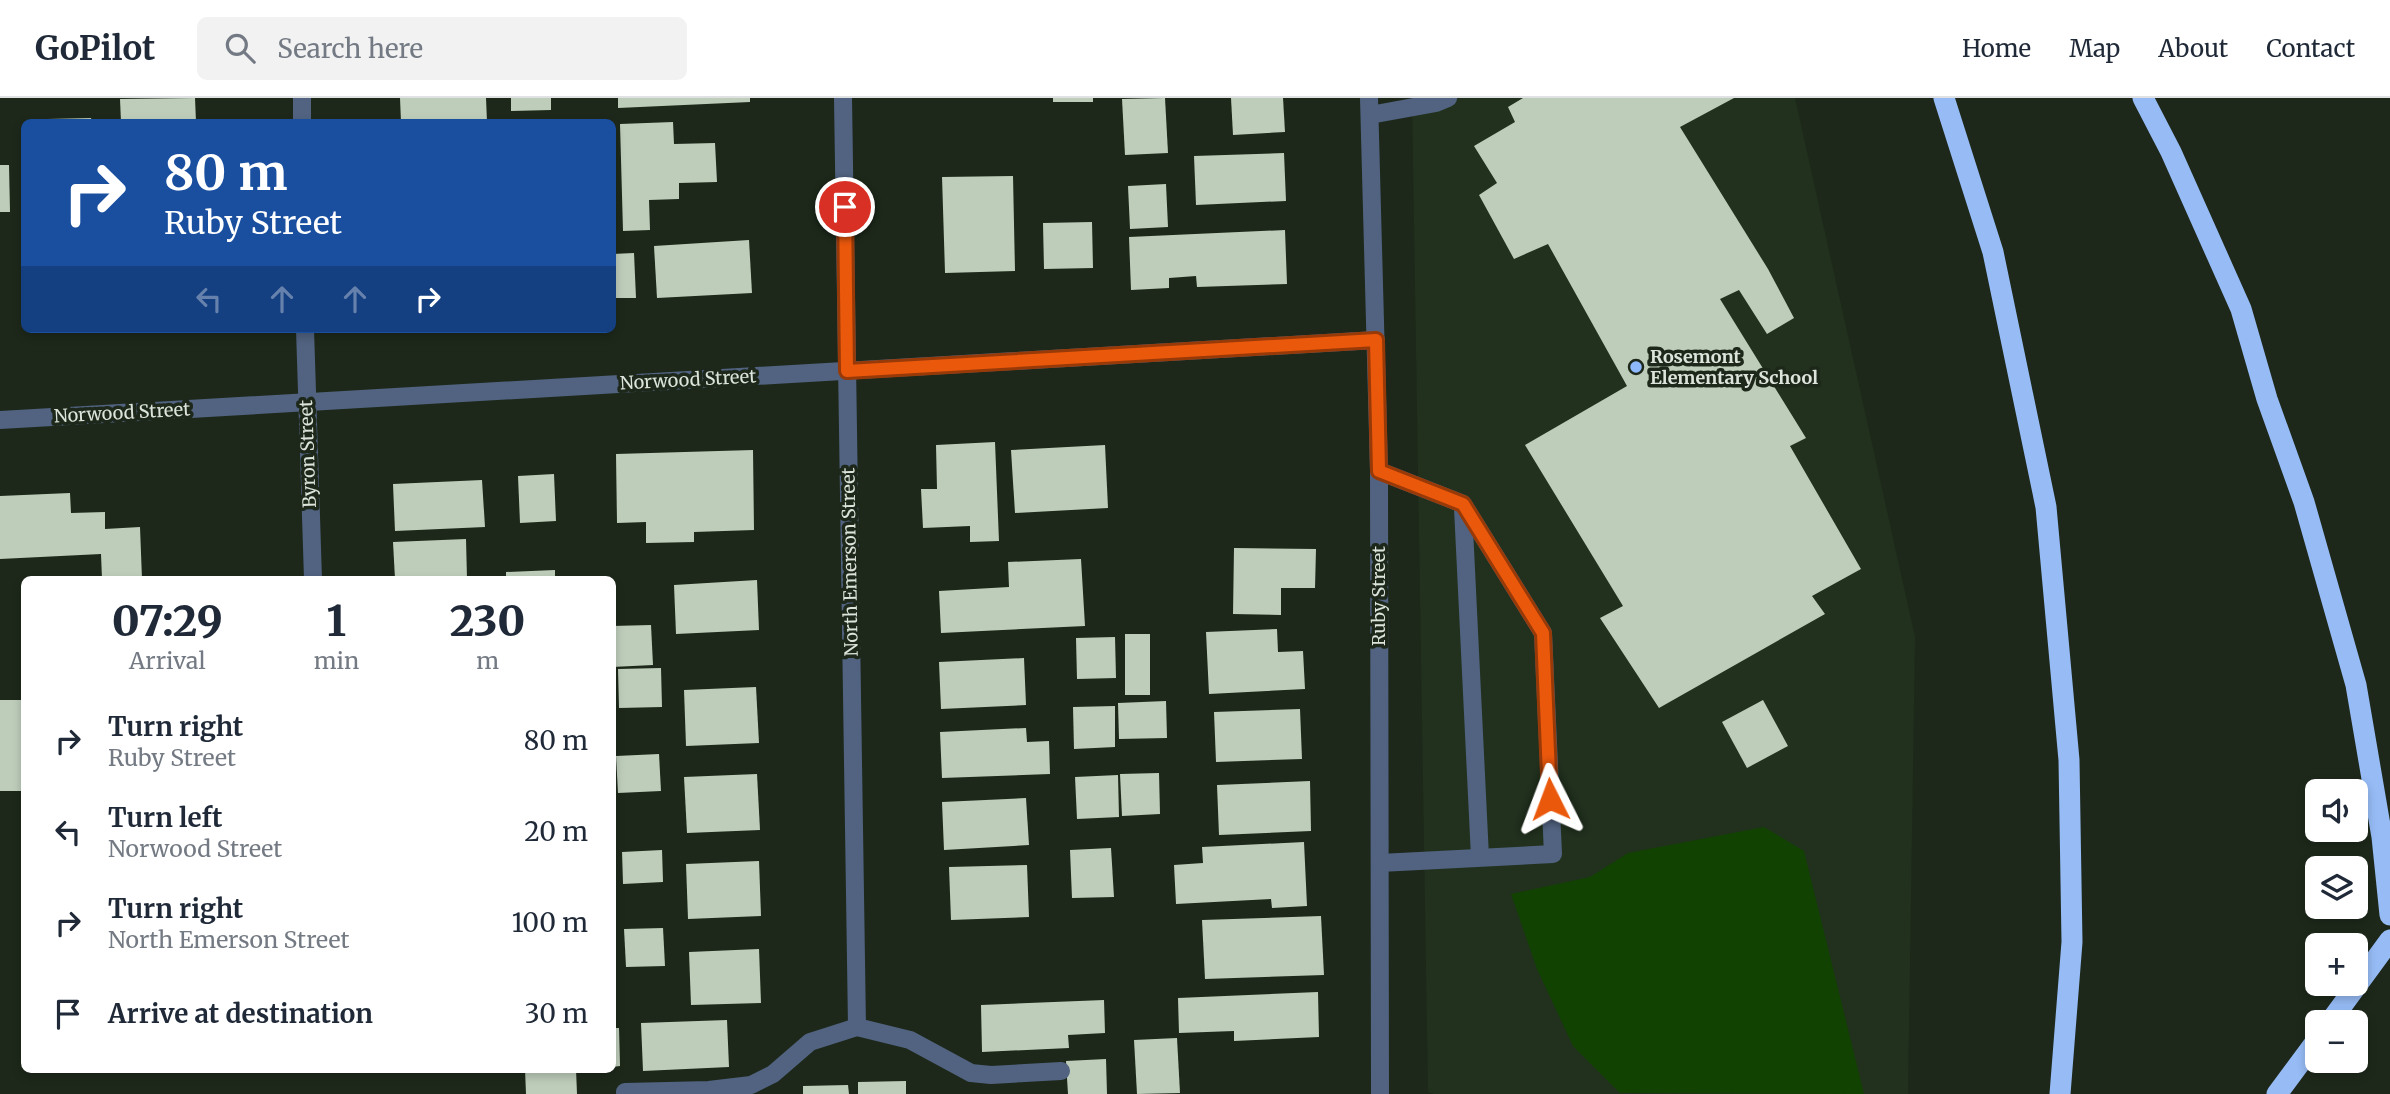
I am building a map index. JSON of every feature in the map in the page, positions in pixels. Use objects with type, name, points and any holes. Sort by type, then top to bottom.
[{"type":"highway","points":[[1944,98],[1993,253],[2046,507],[2069,760],[2072,942],[2060,1094]]},
{"type":"highway","points":[[2143,98],[2171,152],[2241,309],[2267,399],[2304,502],[2356,684],[2382,837],[2390,915]]},
{"type":"highway","points":[[2339,1010],[2390,940]]},
{"type":"highway","points":[[2277,1094],[2305,1056]]},
{"type":"street","points":[[302,98],[302,119]]},
{"type":"street","name":"North Emerson Street","points":[[843,98],[857,1027]]},
{"type":"street","points":[[1369,106],[1440,100]]},
{"type":"street","name":"Ruby Street","points":[[1369,106],[1379,471],[1380,1094]]},
{"type":"street","name":"Byron Street","points":[[305,333],[313,576]]},
{"type":"street","name":"Norwood Street","points":[[0,420],[1376,340]]},
{"type":"street","points":[[1379,471],[1463,504],[1543,633],[1553,854],[1380,863]]},
{"type":"street","points":[[1463,504],[1480,858]]},
{"type":"street","points":[[625,1092],[751,1086],[773,1074],[810,1042],[857,1027],[910,1041],[971,1073],[991,1075],[1061,1071]]},
{"type":"shaded area","name":"Rosemont Elementary School","points":[[1412,98],[1795,98],[1915,637],[1908,1094],[1428,1092]]},
{"type":"green space","points":[[1764,827],[1804,851],[1864,1094],[1620,1093],[1573,1046],[1537,969],[1511,894],[1590,877],[1628,853]]},
{"type":"building","points":[[195,98],[196,119],[121,119],[120,99]]},
{"type":"building","points":[[400,98],[486,98],[487,119],[401,119]]},
{"type":"building","points":[[511,98],[551,98],[551,110],[511,111]]},
{"type":"building","points":[[618,98],[750,98],[750,102],[618,108]]},
{"type":"building","points":[[1053,98],[1093,98],[1093,102],[1053,102]]},
{"type":"building","points":[[1165,98],[1168,153],[1125,155],[1122,99]]},
{"type":"building","points":[[1231,98],[1283,98],[1285,132],[1233,135]]},
{"type":"building","points":[[1523,98],[1734,98],[1680,127],[1768,269],[1794,318],[1767,334],[1739,290],[1720,299],[1806,438],[1790,446],[1861,569],[1812,596],[1825,614],[1659,708],[1600,618],[1623,606],[1525,445],[1627,386],[1548,244],[1514,259],[1479,195],[1497,183],[1474,146],[1515,122],[1508,107]]},
{"type":"building","points":[[673,122],[674,144],[715,143],[717,182],[679,183],[679,199],[649,200],[650,230],[623,231],[620,124]]},
{"type":"building","points":[[1284,153],[1286,201],[1196,205],[1194,156]]},
{"type":"building","points":[[0,165],[9,165],[10,212],[0,212]]},
{"type":"building","points":[[1013,176],[1015,271],[945,273],[942,177]]},
{"type":"building","points":[[1166,184],[1168,227],[1130,229],[1128,186]]},
{"type":"building","points":[[1092,222],[1093,268],[1044,269],[1043,223]]},
{"type":"building","points":[[1285,230],[1287,284],[1197,287],[1196,276],[1169,278],[1169,288],[1131,290],[1129,237]]},
{"type":"building","points":[[749,240],[752,293],[657,298],[654,246]]},
{"type":"building","points":[[634,253],[636,298],[616,298],[616,254]]},
{"type":"building","points":[[995,442],[999,541],[970,542],[970,526],[923,528],[921,489],[937,489],[936,445]]},
{"type":"building","points":[[1105,445],[1108,508],[1015,513],[1011,450]]},
{"type":"building","points":[[753,450],[754,530],[694,532],[694,542],[646,543],[646,522],[617,523],[616,454]]},
{"type":"building","points":[[554,474],[556,521],[520,523],[518,476]]},
{"type":"building","points":[[482,480],[485,527],[395,531],[393,484]]},
{"type":"building","points":[[70,493],[71,513],[105,512],[105,529],[140,527],[142,576],[102,576],[101,554],[0,559],[0,496]]},
{"type":"building","points":[[466,539],[467,576],[395,576],[393,542]]},
{"type":"building","points":[[1234,548],[1316,549],[1315,588],[1281,588],[1281,615],[1233,614]]},
{"type":"building","points":[[1081,559],[1085,626],[941,633],[939,591],[1009,587],[1008,562]]},
{"type":"building","points":[[555,570],[555,576],[506,576],[506,572]]},
{"type":"building","points":[[757,580],[759,630],[676,634],[674,585]]},
{"type":"building","points":[[651,625],[653,665],[616,667],[616,626]]},
{"type":"building","points":[[1277,629],[1278,652],[1303,651],[1305,689],[1209,694],[1206,632]]},
{"type":"building","points":[[1125,634],[1150,634],[1150,695],[1125,695]]},
{"type":"building","points":[[1115,637],[1116,678],[1077,679],[1076,638]]},
{"type":"building","points":[[1024,658],[1026,705],[941,709],[939,662]]},
{"type":"building","points":[[661,668],[662,707],[619,708],[618,669]]},
{"type":"building","points":[[756,687],[759,743],[686,746],[684,690]]},
{"type":"building","points":[[0,700],[21,700],[21,791],[0,791]]},
{"type":"building","points":[[1763,700],[1788,746],[1747,768],[1722,722]]},
{"type":"building","points":[[1166,701],[1167,738],[1119,739],[1118,703]]},
{"type":"building","points":[[1115,706],[1115,747],[1074,749],[1073,707]]},
{"type":"building","points":[[1300,709],[1302,759],[1216,762],[1214,712]]},
{"type":"building","points":[[1026,728],[1027,742],[1049,741],[1050,774],[942,778],[940,732]]},
{"type":"building","points":[[659,754],[661,791],[618,793],[616,756]]},
{"type":"building","points":[[1159,773],[1160,814],[1122,816],[1120,774]]},
{"type":"building","points":[[757,774],[760,830],[687,833],[684,777]]},
{"type":"building","points":[[1118,775],[1119,817],[1077,819],[1075,777]]},
{"type":"building","points":[[1310,781],[1311,831],[1219,835],[1217,785]]},
{"type":"building","points":[[1026,798],[1029,845],[944,850],[942,802]]},
{"type":"building","points":[[1304,842],[1307,906],[1272,908],[1271,899],[1176,904],[1174,865],[1203,863],[1202,847]]},
{"type":"building","points":[[1111,848],[1114,897],[1072,898],[1070,850]]},
{"type":"building","points":[[662,850],[663,882],[623,884],[622,852]]},
{"type":"building","points":[[759,861],[761,916],[688,919],[686,864]]},
{"type":"building","points":[[1027,865],[1029,917],[951,920],[949,867]]},
{"type":"building","points":[[1321,916],[1324,975],[1205,979],[1202,920]]},
{"type":"building","points":[[663,928],[665,966],[626,967],[624,929]]},
{"type":"building","points":[[759,949],[761,1003],[691,1005],[689,952]]},
{"type":"building","points":[[1318,992],[1319,1037],[1234,1041],[1234,1031],[1179,1033],[1178,998]]},
{"type":"building","points":[[1104,1000],[1105,1033],[1068,1035],[1069,1048],[982,1052],[981,1005]]},
{"type":"building","points":[[727,1020],[729,1067],[643,1071],[641,1023]]},
{"type":"building","points":[[616,1028],[619,1028],[620,1066],[616,1066]]},
{"type":"building","points":[[1177,1038],[1180,1093],[1137,1094],[1134,1040]]},
{"type":"building","points":[[1106,1059],[1107,1094],[1068,1094],[1066,1061]]},
{"type":"building","points":[[525,1073],[576,1073],[577,1094],[526,1094]]},
{"type":"building","points":[[906,1081],[906,1094],[858,1094],[858,1082]]},
{"type":"building","points":[[848,1085],[849,1094],[803,1094],[803,1086]]},
{"type":"place","name":"Rosemont Elementary School","points":[[1636,367]]},
{"type":"route","points":[[845,207],[847,371],[1376,340],[1379,471],[1463,504],[1543,633],[1550,799]]}]
